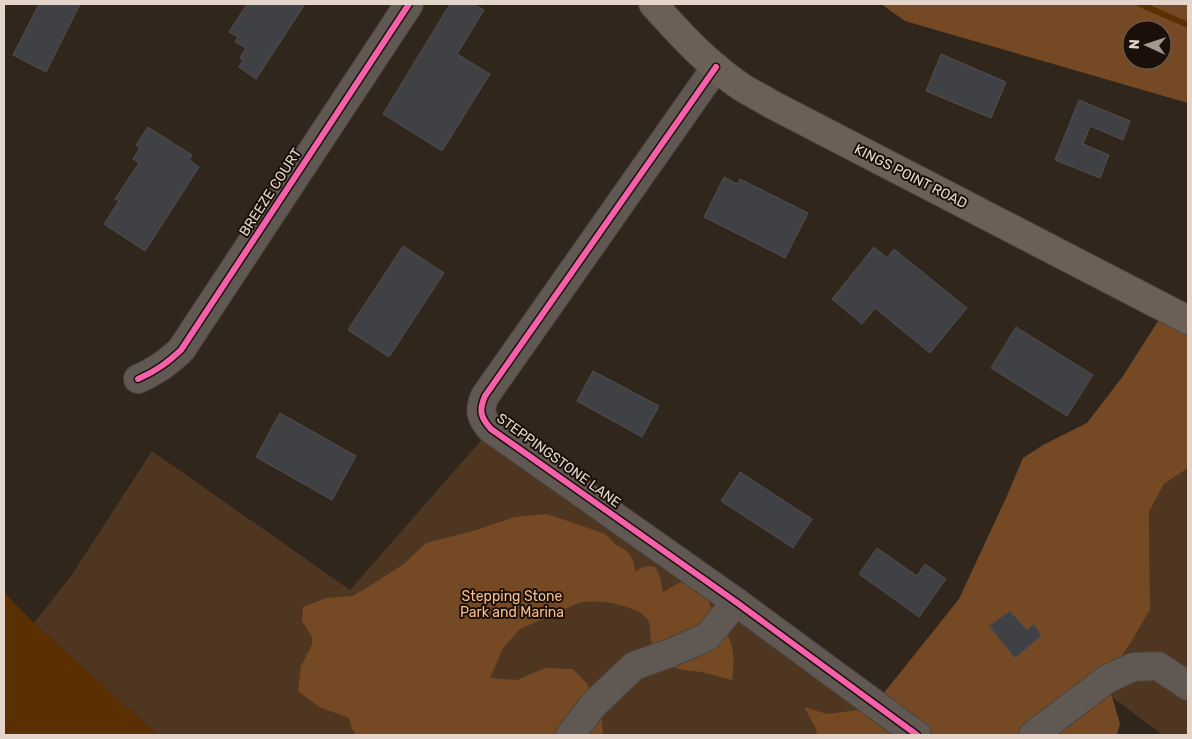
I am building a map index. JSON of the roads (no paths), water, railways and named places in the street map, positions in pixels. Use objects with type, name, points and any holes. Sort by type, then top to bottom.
[{"type":"main road","name":"KINGS POINT ROAD","points":[[653,4],[694,48],[716,67],[743,87],[773,105],[1188,320]]},
{"type":"street","name":"BREEZE COURT","points":[[138,379],[162,367],[182,350],[409,4]]},
{"type":"street","name":"STEPPINGSTONE LANE","points":[[716,67],[485,396],[481,410],[482,416],[491,429],[736,602],[917,735]]},
{"type":"street","points":[[570,735],[594,704],[634,666],[707,637],[736,602]]},
{"type":"street","points":[[1034,735],[1107,679],[1133,667],[1158,666],[1188,686]]},
{"type":"waterway","points":[[1140,4],[1188,25]]},
{"type":"park label","name":"Stepping Stone Park and Marina","points":[[512,604]]}]
